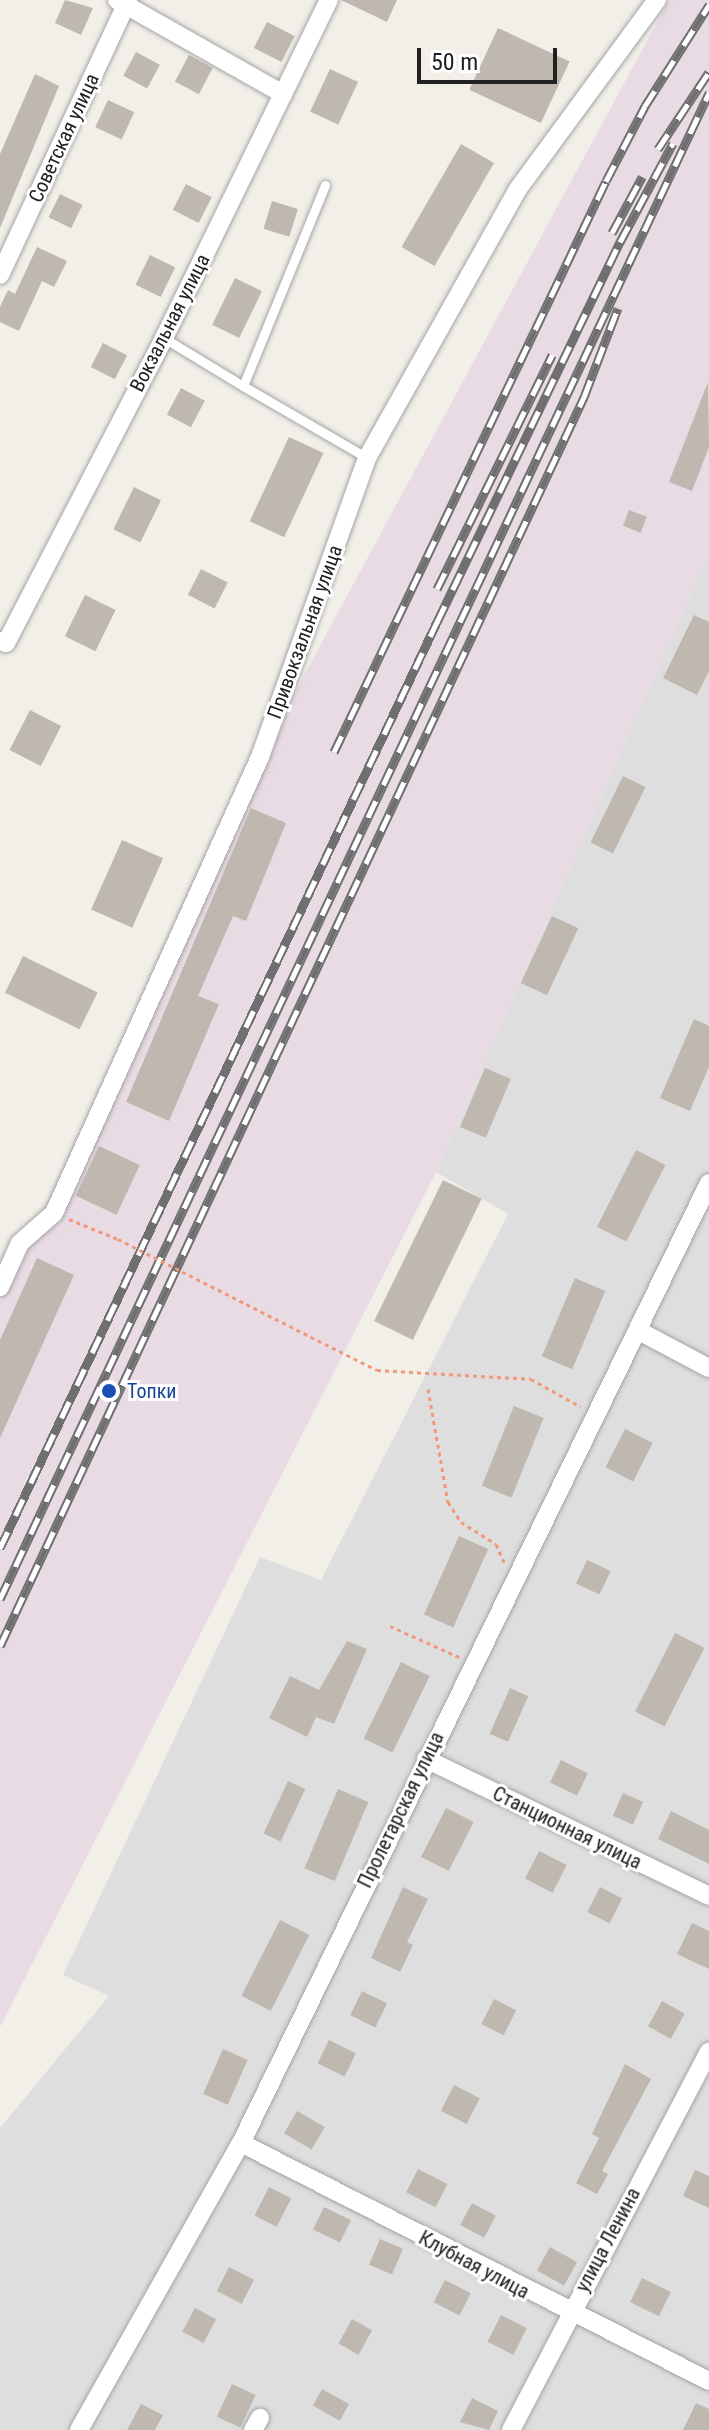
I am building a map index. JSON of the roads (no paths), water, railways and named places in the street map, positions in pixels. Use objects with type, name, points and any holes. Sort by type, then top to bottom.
[{"type":"street","name":"Вокзальная улица","points":[[2,647],[164,338],[329,0]]},
{"type":"street","name":"Привокзальная улица","points":[[0,1287],[20,1243],[54,1213],[260,757],[367,458],[518,189],[657,0]]},
{"type":"street","points":[[124,1],[283,94]]},
{"type":"street","name":"Советская улица","points":[[0,275],[124,1]]},
{"type":"street","name":"Пролетарская улица","points":[[79,2430],[241,2143],[709,1183]]},
{"type":"street","points":[[639,1331],[709,1368]]},
{"type":"street","name":"Станционная улица","points":[[426,1759],[709,1896]]},
{"type":"street","name":"улица Ленина","points":[[511,2430],[568,2314],[709,2052]]},
{"type":"street","name":"Клубная улица","points":[[241,2143],[568,2314],[709,2381]]},
{"type":"lane","points":[[243,386],[325,185]]},
{"type":"lane","points":[[164,338],[367,458]]},
{"type":"railway","points":[[334,752],[606,181],[645,106],[709,5]]},
{"type":"railway","points":[[658,149],[709,72]]},
{"type":"railway","points":[[0,1599],[709,93]]},
{"type":"railway","points":[[0,1548],[437,622],[620,242],[673,143]]},
{"type":"railway","points":[[612,233],[642,177]]},
{"type":"railway","points":[[0,1646],[584,397],[618,308]]},
{"type":"railway","points":[[437,589],[552,355]]},
{"type":"place","name":"Топки","points":[[109,1391]]}]
